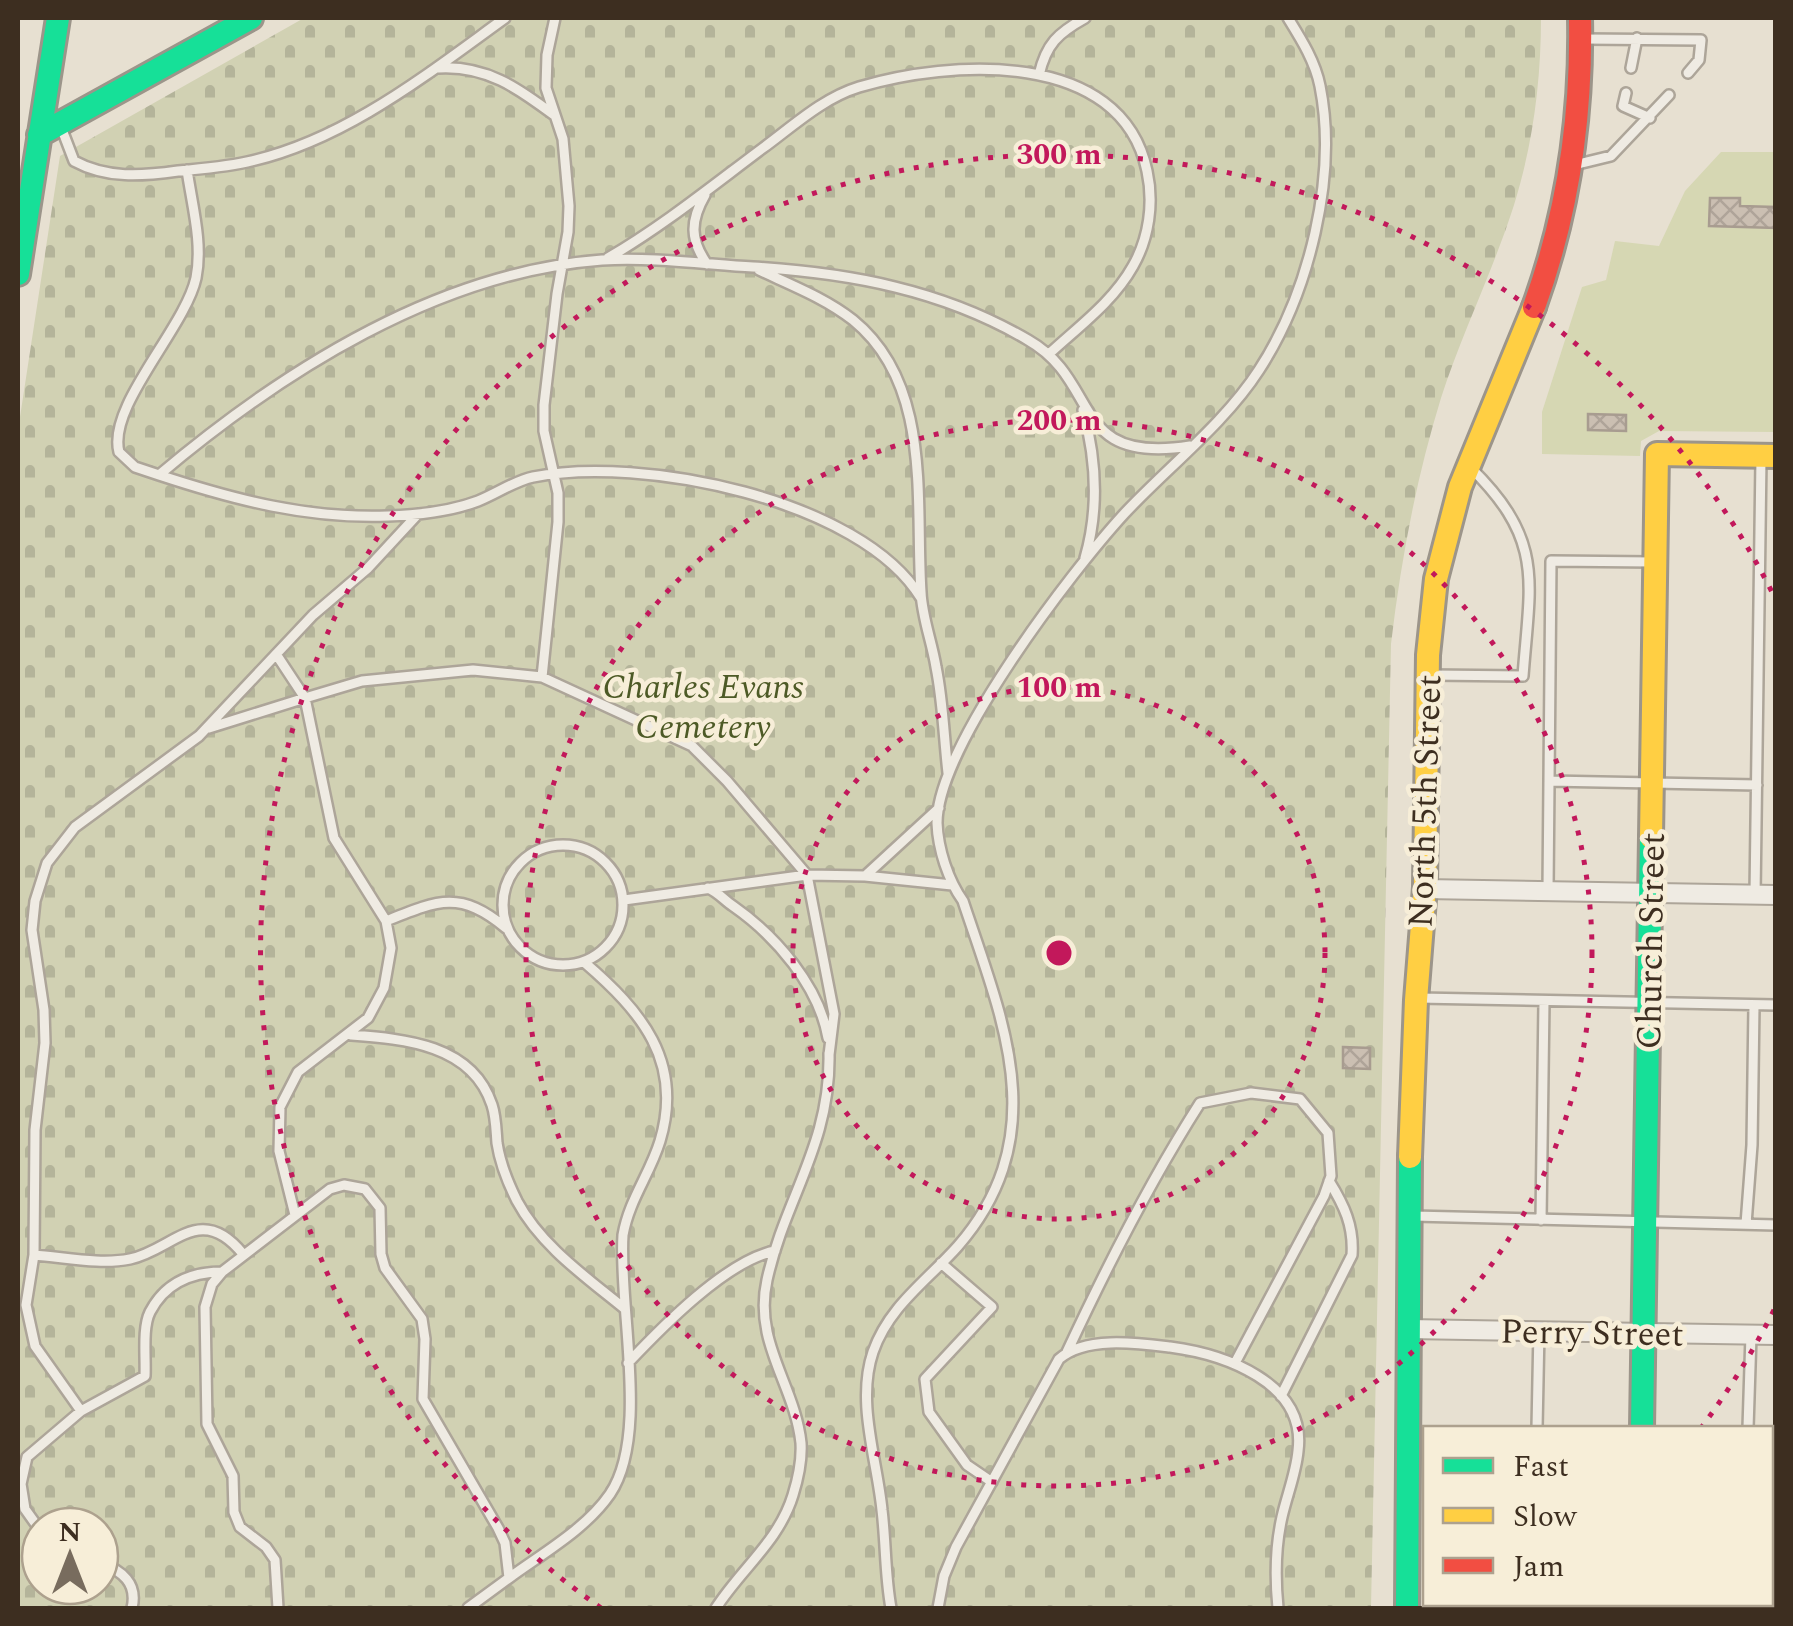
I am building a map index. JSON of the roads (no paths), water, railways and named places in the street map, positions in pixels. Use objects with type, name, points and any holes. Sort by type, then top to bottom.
[{"type":"main road","points":[[18,274],[50,130],[58,18]]},
{"type":"main road","points":[[50,130],[251,18]]},
{"type":"main road","name":"North 5th Street","points":[[1407,1608],[1408,1329],[1416,998],[1425,889],[1428,676],[1436,576],[1468,464],[1540,288],[1570,166],[1581,28]]},
{"type":"main road","name":"Church Street","points":[[1642,1426],[1657,454],[1768,455]]},
{"type":"street","points":[[1425,889],[1776,895]]},
{"type":"street","name":"Perry Street","points":[[1408,1329],[1776,1335]]},
{"type":"lane","points":[[50,130],[74,161],[92,170],[126,175],[246,162],[297,146],[381,105],[505,18]]},
{"type":"lane","points":[[542,677],[558,522],[554,476],[544,431],[544,405],[568,232],[569,183],[563,139],[546,88],[556,18]]},
{"type":"lane","points":[[1039,74],[1047,46],[1062,31],[1085,18]]},
{"type":"lane","points":[[891,1608],[868,1406],[874,1349],[892,1314],[970,1230],[1003,1166],[1014,1089],[1006,1031],[963,901],[952,885],[937,825],[939,808],[963,740],[1010,664],[1124,515],[1238,396],[1271,350],[1290,308],[1317,220],[1326,167],[1326,126],[1316,70],[1288,18]]},
{"type":"lane","points":[[1581,28],[1637,38],[1701,40],[1699,60],[1688,73]]},
{"type":"lane","points":[[1631,68],[1637,38]]},
{"type":"lane","points":[[436,68],[460,66],[486,72],[519,89],[556,116]]},
{"type":"lane","points":[[606,260],[648,234],[823,104],[858,87],[952,69],[999,68],[1039,74],[1084,90],[1116,115],[1133,135],[1144,158],[1150,194],[1147,228],[1126,278],[1106,302],[1049,354]]},
{"type":"lane","points":[[1626,93],[1623,106],[1650,118]]},
{"type":"lane","points":[[1570,166],[1611,156],[1669,95]]},
{"type":"lane","points":[[187,170],[197,240],[196,279],[120,423],[116,442],[119,452],[135,466],[290,511],[328,516],[418,514],[456,508],[533,478],[671,477],[753,495],[856,535],[898,568],[921,598]]},
{"type":"lane","points":[[706,264],[697,250],[693,227],[709,189]]},
{"type":"lane","points":[[159,475],[266,393],[362,334],[444,298],[562,264],[606,260],[850,276],[927,294],[986,318],[1049,354],[1080,403],[1101,428],[1124,444],[1144,450],[1190,446]]},
{"type":"lane","points":[[752,267],[826,302],[855,322],[876,346],[900,386],[914,431],[921,598],[937,672],[948,774]]},
{"type":"lane","points":[[1080,403],[1091,447],[1094,502],[1093,529],[1084,563]]},
{"type":"lane","points":[[1755,895],[1768,455]]},
{"type":"lane","points":[[1428,676],[1523,676],[1529,573],[1525,545],[1498,494],[1468,464]]},
{"type":"lane","points":[[82,1411],[35,1346],[26,1298],[34,1255],[35,1130],[44,1026],[32,930],[35,902],[48,863],[75,827],[206,729],[314,615],[368,568],[418,514]]},
{"type":"lane","points":[[1548,891],[1551,561],[1656,562]]},
{"type":"lane","points":[[276,654],[306,698],[334,838],[386,921],[391,948],[388,976],[368,1018],[298,1072],[280,1107],[279,1150],[295,1215]]},
{"type":"lane","points":[[206,729],[362,681],[472,670],[542,677],[692,746],[727,781],[806,875],[834,1014],[828,1101],[801,1188],[775,1251],[765,1294],[764,1323],[799,1432],[799,1471],[778,1530],[716,1608]]},
{"type":"lane","points":[[1549,781],[1756,784]]},
{"type":"lane","points":[[865,876],[939,808]]},
{"type":"lane","points":[[386,921],[442,900],[476,907],[506,928],[518,946],[543,963],[564,966],[584,962],[602,952],[616,935],[624,900],[618,880],[592,852],[572,846],[551,846],[532,854],[510,876],[502,907],[506,928]]},
{"type":"lane","points":[[624,900],[806,875],[865,876],[952,885]]},
{"type":"lane","points":[[708,888],[745,914],[796,968],[825,1021],[829,1055]]},
{"type":"lane","points":[[468,1608],[580,1525],[612,1492],[626,1460],[630,1432],[623,1234],[630,1206],[660,1142],[666,1084],[647,1026],[639,1014],[584,962]]},
{"type":"lane","points":[[1416,998],[1776,1006]]},
{"type":"lane","points":[[1541,1220],[1544,1001]]},
{"type":"lane","points":[[1746,1224],[1752,1145],[1754,1005]]},
{"type":"lane","points":[[349,1035],[410,1039],[450,1055],[469,1070],[492,1105],[501,1162],[530,1221],[562,1256],[625,1309]]},
{"type":"lane","points":[[938,1608],[948,1564],[1059,1359],[1066,1353],[1144,1196],[1200,1103],[1251,1092],[1300,1100],[1328,1133],[1330,1181],[1345,1207],[1353,1236],[1352,1255],[1281,1396]]},
{"type":"lane","points":[[1235,1363],[1330,1181]]},
{"type":"lane","points":[[278,1608],[275,1560],[266,1547],[240,1527],[234,1512],[232,1476],[211,1437],[206,1417],[205,1308],[212,1284],[242,1254],[330,1189],[344,1184],[365,1189],[376,1200],[385,1268],[413,1303],[424,1327],[423,1398],[505,1542],[509,1578]]},
{"type":"lane","points":[[1410,1216],[1776,1224]]},
{"type":"lane","points":[[34,1255],[130,1259],[198,1230],[226,1237],[242,1254]]},
{"type":"lane","points":[[628,1363],[672,1316],[746,1262],[775,1251]]},
{"type":"lane","points":[[941,1263],[992,1307],[925,1379],[928,1412],[967,1465],[992,1482]]},
{"type":"lane","points":[[25,1506],[21,1484],[27,1458],[82,1411],[145,1376],[148,1314],[178,1280],[198,1272],[222,1272]]},
{"type":"lane","points":[[1537,1426],[1539,1330]]},
{"type":"lane","points":[[1748,1426],[1751,1335]]},
{"type":"lane","points":[[1066,1353],[1101,1345],[1132,1344],[1190,1350],[1235,1363],[1259,1376],[1281,1396],[1290,1408],[1299,1448],[1276,1548],[1278,1608]]},
{"type":"lane","points":[[120,1571],[132,1587],[132,1608]]},
{"type":"park label","name":"Charles Evans Cemetery","points":[[703,706]]}]
